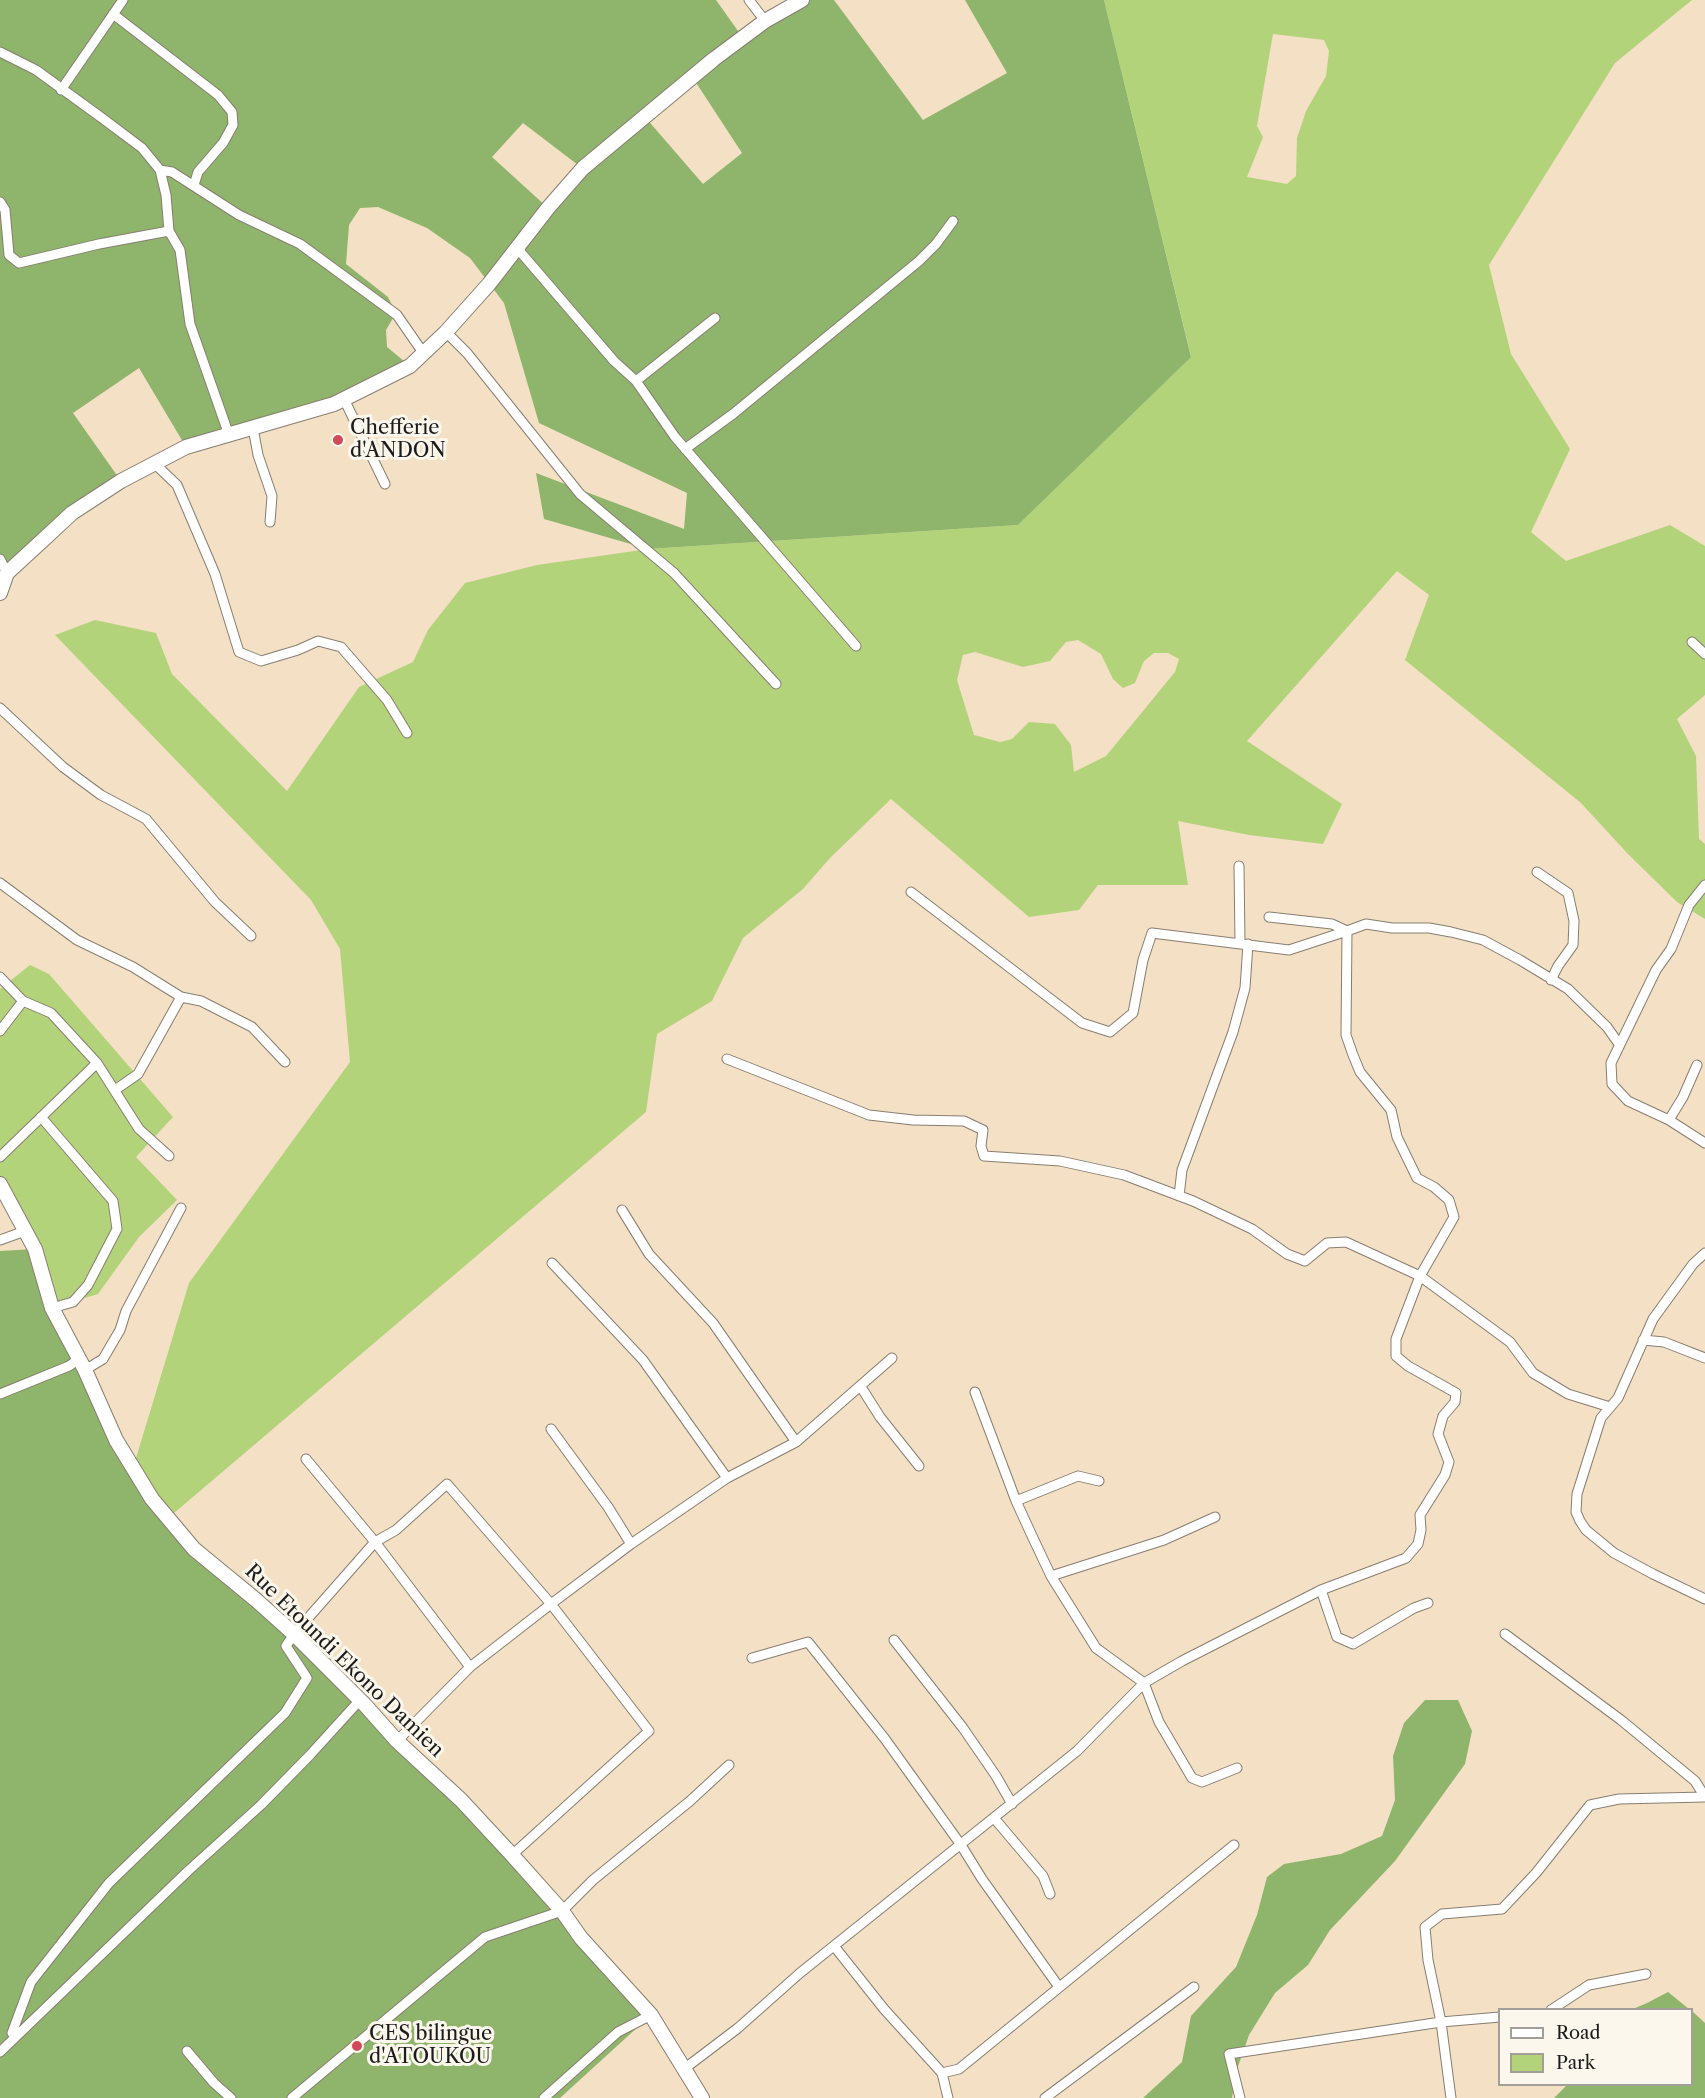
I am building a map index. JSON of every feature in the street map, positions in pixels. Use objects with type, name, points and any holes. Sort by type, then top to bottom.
[{"type":"street","points":[[61,90],[123,0]]},
{"type":"street","points":[[748,0],[765,21]]},
{"type":"street","points":[[0,593],[7,573],[72,513],[114,485],[186,447],[334,404],[410,366],[446,332],[489,284],[583,168],[714,59],[765,21],[802,0]]},
{"type":"street","points":[[114,14],[218,95],[232,112],[233,125],[223,143],[198,172],[194,185]]},
{"type":"street","points":[[0,52],[36,70],[142,148],[160,170],[166,195],[169,231],[180,250],[190,324],[229,435]]},
{"type":"street","points":[[160,170],[172,172],[239,215],[300,244],[397,315],[424,354]]},
{"type":"street","points":[[0,202],[5,210],[9,255],[19,263],[99,244],[169,231]]},
{"type":"street","points":[[685,449],[733,414],[919,261],[936,244],[953,221]]},
{"type":"street","points":[[517,248],[614,361],[636,381],[685,449],[856,646]]},
{"type":"street","points":[[636,381],[715,318]]},
{"type":"street","points":[[446,332],[474,362],[580,494],[674,573],[776,684]]},
{"type":"street","points":[[344,399],[385,484]]},
{"type":"street","points":[[253,428],[258,455],[272,496],[270,522]]},
{"type":"street","points":[[154,463],[177,485],[215,574],[239,652],[261,661],[298,650],[318,641],[341,647],[387,700],[408,733]]},
{"type":"street","points":[[0,559],[7,573]]},
{"type":"street","points":[[1692,642],[1705,654]]},
{"type":"street","points":[[0,708],[63,767],[101,795],[146,819],[215,902],[251,936]]},
{"type":"street","points":[[1179,1196],[1182,1170],[1233,1032],[1245,988],[1239,866]]},
{"type":"street","points":[[1537,872],[1568,893],[1574,921],[1573,945],[1551,980]]},
{"type":"street","points":[[0,883],[77,940],[133,968],[181,997],[201,1001],[252,1027],[285,1062]]},
{"type":"street","points":[[1705,885],[1689,905],[1671,949],[1656,970],[1611,1063],[1612,1084],[1628,1101],[1669,1120],[1705,1143]]},
{"type":"street","points":[[911,892],[1082,1023],[1110,1032],[1133,1013],[1143,960],[1152,933],[1289,950],[1366,924],[1392,928],[1429,928],[1483,940],[1568,989],[1607,1027],[1619,1044]]},
{"type":"street","points":[[1269,918],[1332,924],[1347,932]]},
{"type":"street","points":[[684,2068],[738,2028],[800,1973],[1077,1751],[1144,1683],[1182,1661],[1321,1590],[1406,1558],[1418,1544],[1421,1530],[1420,1515],[1445,1475],[1449,1462],[1438,1434],[1443,1416],[1455,1402],[1456,1393],[1408,1366],[1396,1356],[1396,1339],[1420,1276],[1454,1217],[1449,1200],[1434,1187],[1417,1178],[1396,1137],[1391,1110],[1360,1072],[1353,1055],[1346,1035],[1347,932]]},
{"type":"street","points":[[0,977],[23,1001],[51,1013],[97,1063],[139,1129],[169,1156]]},
{"type":"street","points":[[115,1090],[138,1074],[181,997]]},
{"type":"street","points":[[0,1031],[23,1001]]},
{"type":"street","points":[[1607,1027],[1630,1021]]},
{"type":"street","points":[[727,1059],[869,1114],[913,1120],[964,1121],[982,1130],[981,1146],[984,1156],[1060,1161],[1124,1175],[1179,1196],[1252,1229],[1287,1254],[1305,1261],[1327,1243],[1346,1242],[1420,1276],[1510,1342],[1533,1373],[1568,1394],[1610,1407]]},
{"type":"street","points":[[0,1157],[97,1063]]},
{"type":"street","points":[[1669,1120],[1697,1065]]},
{"type":"street","points":[[41,1117],[113,1201],[117,1229],[88,1285],[73,1302],[52,1308]]},
{"type":"street","name":"Rue Etoundi Ekono Damien","points":[[0,1185],[35,1249],[52,1308],[82,1365],[116,1440],[167,1519],[194,1549],[294,1634],[397,1741],[461,1800],[562,1911],[582,1938],[651,2015],[702,2098]]},
{"type":"street","points":[[0,1394],[69,1366],[102,1359],[120,1330],[126,1311],[181,1208]]},
{"type":"street","points":[[622,1210],[648,1254],[713,1323],[796,1442]]},
{"type":"street","points":[[0,1240],[25,1231]]},
{"type":"street","points":[[1705,1253],[1694,1264],[1653,1319],[1618,1398],[1601,1418],[1577,1494],[1576,1512],[1586,1530],[1614,1553],[1705,1599]]},
{"type":"street","points":[[552,1263],[643,1360],[727,1478]]},
{"type":"street","points":[[1643,1340],[1664,1342],[1705,1358]]},
{"type":"street","points":[[397,1741],[470,1667],[551,1604],[631,1544],[727,1478],[796,1442],[892,1358]]},
{"type":"street","points":[[861,1387],[880,1417],[920,1466]]},
{"type":"street","points":[[975,1392],[1016,1502],[1051,1576],[1096,1648],[1144,1683],[1160,1722],[1192,1778],[1202,1782],[1237,1768]]},
{"type":"street","points":[[551,1429],[608,1507],[631,1544]]},
{"type":"street","points":[[306,1459],[375,1542],[470,1667]]},
{"type":"street","points":[[1016,1502],[1078,1476],[1099,1482]]},
{"type":"street","points":[[12,2033],[31,1982],[109,1882],[285,1713],[307,1678],[286,1646],[294,1634],[375,1542],[396,1530],[447,1484],[551,1604],[649,1731],[512,1856]]},
{"type":"street","points":[[1051,1576],[1164,1540],[1215,1517]]},
{"type":"street","points":[[1321,1590],[1337,1637],[1353,1644],[1414,1608],[1428,1603]]},
{"type":"street","points":[[1505,1634],[1622,1720],[1695,1781],[1705,1797]]},
{"type":"street","points":[[894,1640],[963,1728],[1012,1804]]},
{"type":"street","points":[[752,1658],[808,1642],[885,1739],[1059,1987]]},
{"type":"street","points":[[0,2052],[180,1879],[261,1805],[360,1700]]},
{"type":"street","points":[[292,2098],[484,1937],[562,1911],[593,1880],[690,1801],[729,1765]]},
{"type":"street","points":[[1449,2098],[1441,2022],[1428,1960],[1425,1927],[1442,1914],[1502,1909],[1536,1873],[1590,1805],[1619,1798],[1705,1797]]},
{"type":"street","points":[[994,1818],[1043,1876],[1050,1894]]},
{"type":"street","points":[[942,2073],[960,2069],[1234,1845]]},
{"type":"street","points":[[834,1946],[884,2009],[942,2073],[948,2098]]},
{"type":"street","points":[[1554,2008],[1589,1985],[1646,1974]]},
{"type":"street","points":[[1045,2098],[1194,1987]]},
{"type":"street","points":[[544,2098],[618,2032],[651,2015]]},
{"type":"street","points":[[1240,2098],[1229,2054],[1441,2022],[1498,2017]]},
{"type":"street","points":[[186,2051],[214,2083],[231,2098]]},
{"type":"green space","points":[[0,0],[716,0],[743,38],[802,0],[834,0],[923,120],[1007,73],[965,0],[1104,0],[1191,357],[1018,525],[648,549],[544,519],[536,473],[684,529],[687,493],[539,423],[504,303],[470,258],[427,228],[378,207],[360,208],[349,225],[346,264],[388,297],[396,313],[386,330],[387,347],[410,366],[334,404],[186,447],[139,368],[73,413],[121,481],[7,573],[0,593]],"holes":[[[693,78],[742,153],[703,184],[645,117]],[[523,123],[582,168],[548,208],[492,157]]]},
{"type":"green space","points":[[1104,0],[1692,0],[1615,63],[1489,265],[1511,354],[1570,449],[1531,532],[1566,561],[1670,525],[1705,546],[1705,695],[1677,719],[1696,756],[1699,839],[1705,844],[1705,919],[1677,902],[1581,803],[1405,660],[1429,595],[1397,571],[1247,741],[1342,804],[1323,844],[1249,835],[1178,821],[1188,885],[1098,885],[1079,910],[1029,917],[891,799],[830,858],[803,889],[743,938],[712,1001],[657,1034],[646,1112],[167,1519],[133,1468],[189,1283],[350,1062],[340,949],[311,900],[55,635],[95,620],[156,633],[172,674],[287,791],[359,687],[413,662],[428,630],[465,583],[537,565],[648,549],[1018,525],[1191,356]],"holes":[[[1273,34],[1324,40],[1329,51],[1326,76],[1306,111],[1297,138],[1296,176],[1287,184],[1247,177],[1263,137],[1257,126]],[[1078,640],[1101,654],[1113,679],[1123,688],[1135,683],[1144,661],[1154,653],[1168,653],[1179,659],[1175,672],[1106,756],[1074,772],[1071,745],[1055,724],[1029,722],[1012,739],[1000,742],[974,735],[957,680],[963,655],[975,652],[1023,667],[1050,661],[1066,642]]]},
{"type":"green space","points":[[30,965],[49,974],[173,1117],[136,1157],[177,1200],[139,1237],[98,1294],[52,1308],[0,1184],[0,989]]},
{"type":"green space","points":[[35,1249],[52,1308],[152,1499],[365,1705],[651,2015],[560,2098],[0,2098],[0,1251]]},
{"type":"green space","points":[[1425,1700],[1458,1700],[1472,1731],[1465,1764],[1395,1861],[1330,1930],[1308,1965],[1275,1993],[1249,2035],[1236,2072],[1232,2098],[1143,2098],[1182,2062],[1191,2016],[1236,1967],[1257,1915],[1267,1877],[1284,1864],[1341,1854],[1382,1836],[1395,1800],[1393,1756],[1404,1723]]},
{"type":"green space","points":[[1668,1992],[1688,2008],[1635,2008]]},
{"type":"green space","points":[[1693,2012],[1705,2023],[1705,2098],[1554,2098],[1566,2086],[1693,2086]]},
{"type":"place","name":"Chefferie d'ANDON","points":[[338,440]]},
{"type":"place","name":"CES bilingue d'ATOUKOU","points":[[357,2046]]}]
